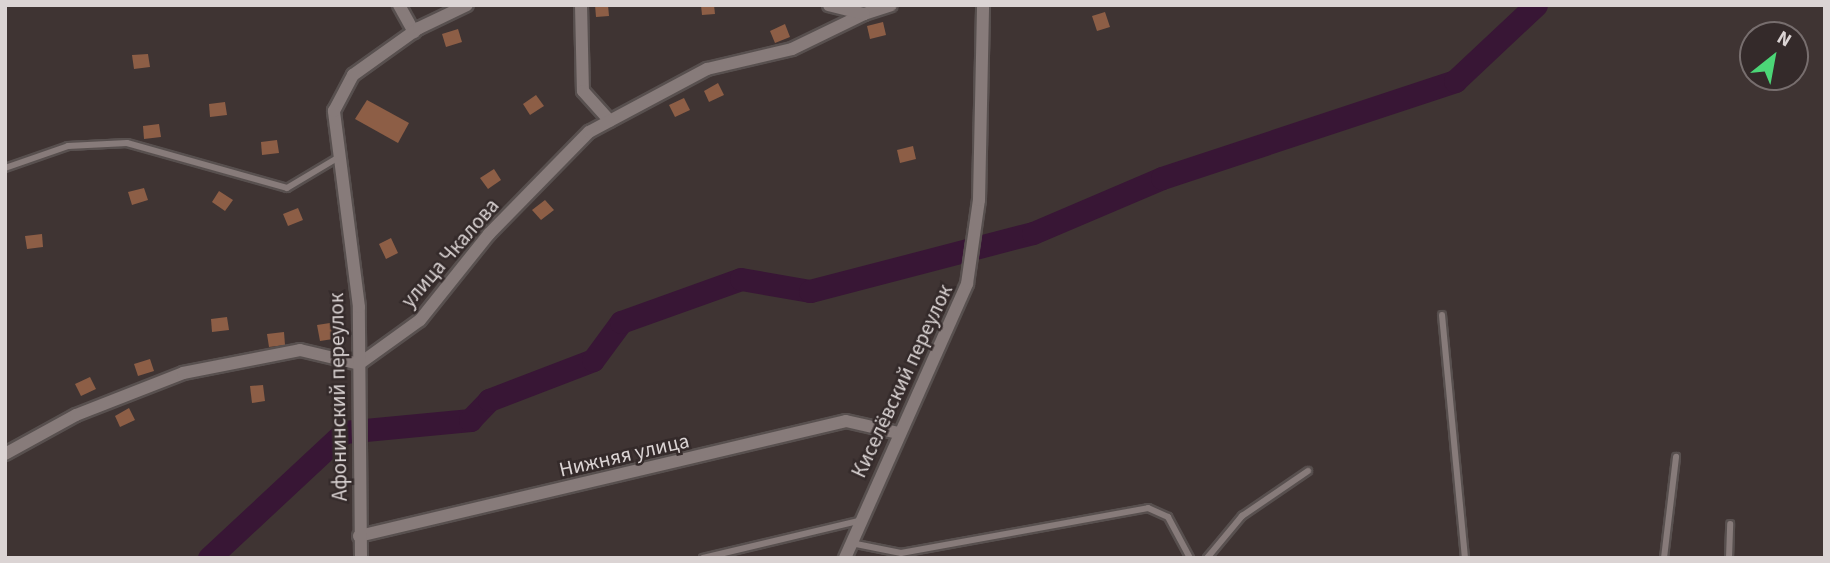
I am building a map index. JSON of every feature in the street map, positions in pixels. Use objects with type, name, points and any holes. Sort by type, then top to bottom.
[{"type":"street","points":[[399,5],[414,32],[467,5]]},
{"type":"street","points":[[581,5],[583,91],[610,121]]},
{"type":"street","points":[[829,5],[864,13]]},
{"type":"street","name":"улица Чкалова","points":[[359,364],[420,320],[489,233],[589,132],[707,69],[792,49],[864,13],[891,5]]},
{"type":"street","name":"Киселёвский переулок","points":[[845,558],[858,521],[967,284],[979,200],[983,5]]},
{"type":"street","name":"Афонинский переулок","points":[[361,558],[359,307],[334,111],[353,75],[414,32]]},
{"type":"street","points":[[5,454],[76,415],[183,373],[300,350],[359,364]]},
{"type":"street","name":"Нижняя улица","points":[[359,536],[845,421],[898,433]]},
{"type":"lane","points":[[5,168],[68,146],[127,143],[288,188],[340,157]]},
{"type":"lane","points":[[1442,316],[1465,558]]},
{"type":"lane","points":[[1664,558],[1676,457]]},
{"type":"lane","points":[[1207,558],[1242,516],[1308,471]]},
{"type":"lane","points":[[849,543],[901,553],[1148,508],[1168,517],[1190,558]]},
{"type":"lane","points":[[703,558],[858,521]]},
{"type":"lane","points":[[1729,558],[1730,524]]},
{"type":"building","points":[[595,5],[608,5],[609,16],[596,17]]},
{"type":"building","points":[[701,5],[714,5],[715,14],[702,15]]},
{"type":"building","points":[[1105,12],[1110,27],[1097,31],[1092,16]]},
{"type":"building","points":[[883,22],[886,35],[870,39],[867,26]]},
{"type":"building","points":[[785,24],[790,37],[775,43],[770,31]]},
{"type":"building","points":[[458,29],[462,42],[446,47],[442,34]]},
{"type":"building","points":[[148,54],[150,67],[134,69],[132,55]]},
{"type":"building","points":[[718,83],[724,95],[709,102],[704,91]]},
{"type":"building","points":[[536,95],[544,106],[530,115],[523,104]]},
{"type":"building","points":[[684,98],[690,110],[675,117],[669,105]]},
{"type":"building","points":[[367,100],[409,123],[398,143],[355,119]]},
{"type":"building","points":[[225,102],[227,115],[210,117],[209,104]]},
{"type":"building","points":[[159,124],[161,137],[144,139],[143,126]]},
{"type":"building","points":[[277,140],[279,153],[262,155],[261,142]]},
{"type":"building","points":[[913,146],[916,159],[900,163],[897,150]]},
{"type":"building","points":[[494,169],[501,180],[488,189],[480,178]]},
{"type":"building","points":[[144,188],[148,200],[132,205],[128,192]]},
{"type":"building","points":[[219,191],[233,200],[225,211],[212,202]]},
{"type":"building","points":[[545,200],[554,210],[541,220],[532,210]]},
{"type":"building","points":[[298,208],[303,220],[288,226],[283,214]]},
{"type":"building","points":[[42,234],[43,247],[27,249],[25,236]]},
{"type":"building","points":[[391,238],[398,253],[386,259],[379,244]]},
{"type":"building","points":[[227,317],[229,330],[212,332],[211,319]]},
{"type":"building","points":[[330,323],[333,339],[320,341],[317,325]]},
{"type":"building","points":[[284,332],[285,345],[269,347],[267,334]]},
{"type":"building","points":[[150,359],[154,371],[138,376],[134,364]]},
{"type":"building","points":[[90,377],[96,389],[81,396],[75,384]]},
{"type":"building","points":[[263,385],[265,401],[252,403],[250,386]]},
{"type":"building","points":[[129,408],[135,420],[120,427],[115,416]]},
{"type":"waterway","points":[[209,558],[344,432],[470,420],[489,400],[593,360],[621,322],[741,279],[810,291],[1033,233],[1162,178],[1455,81],[1536,5]]}]
